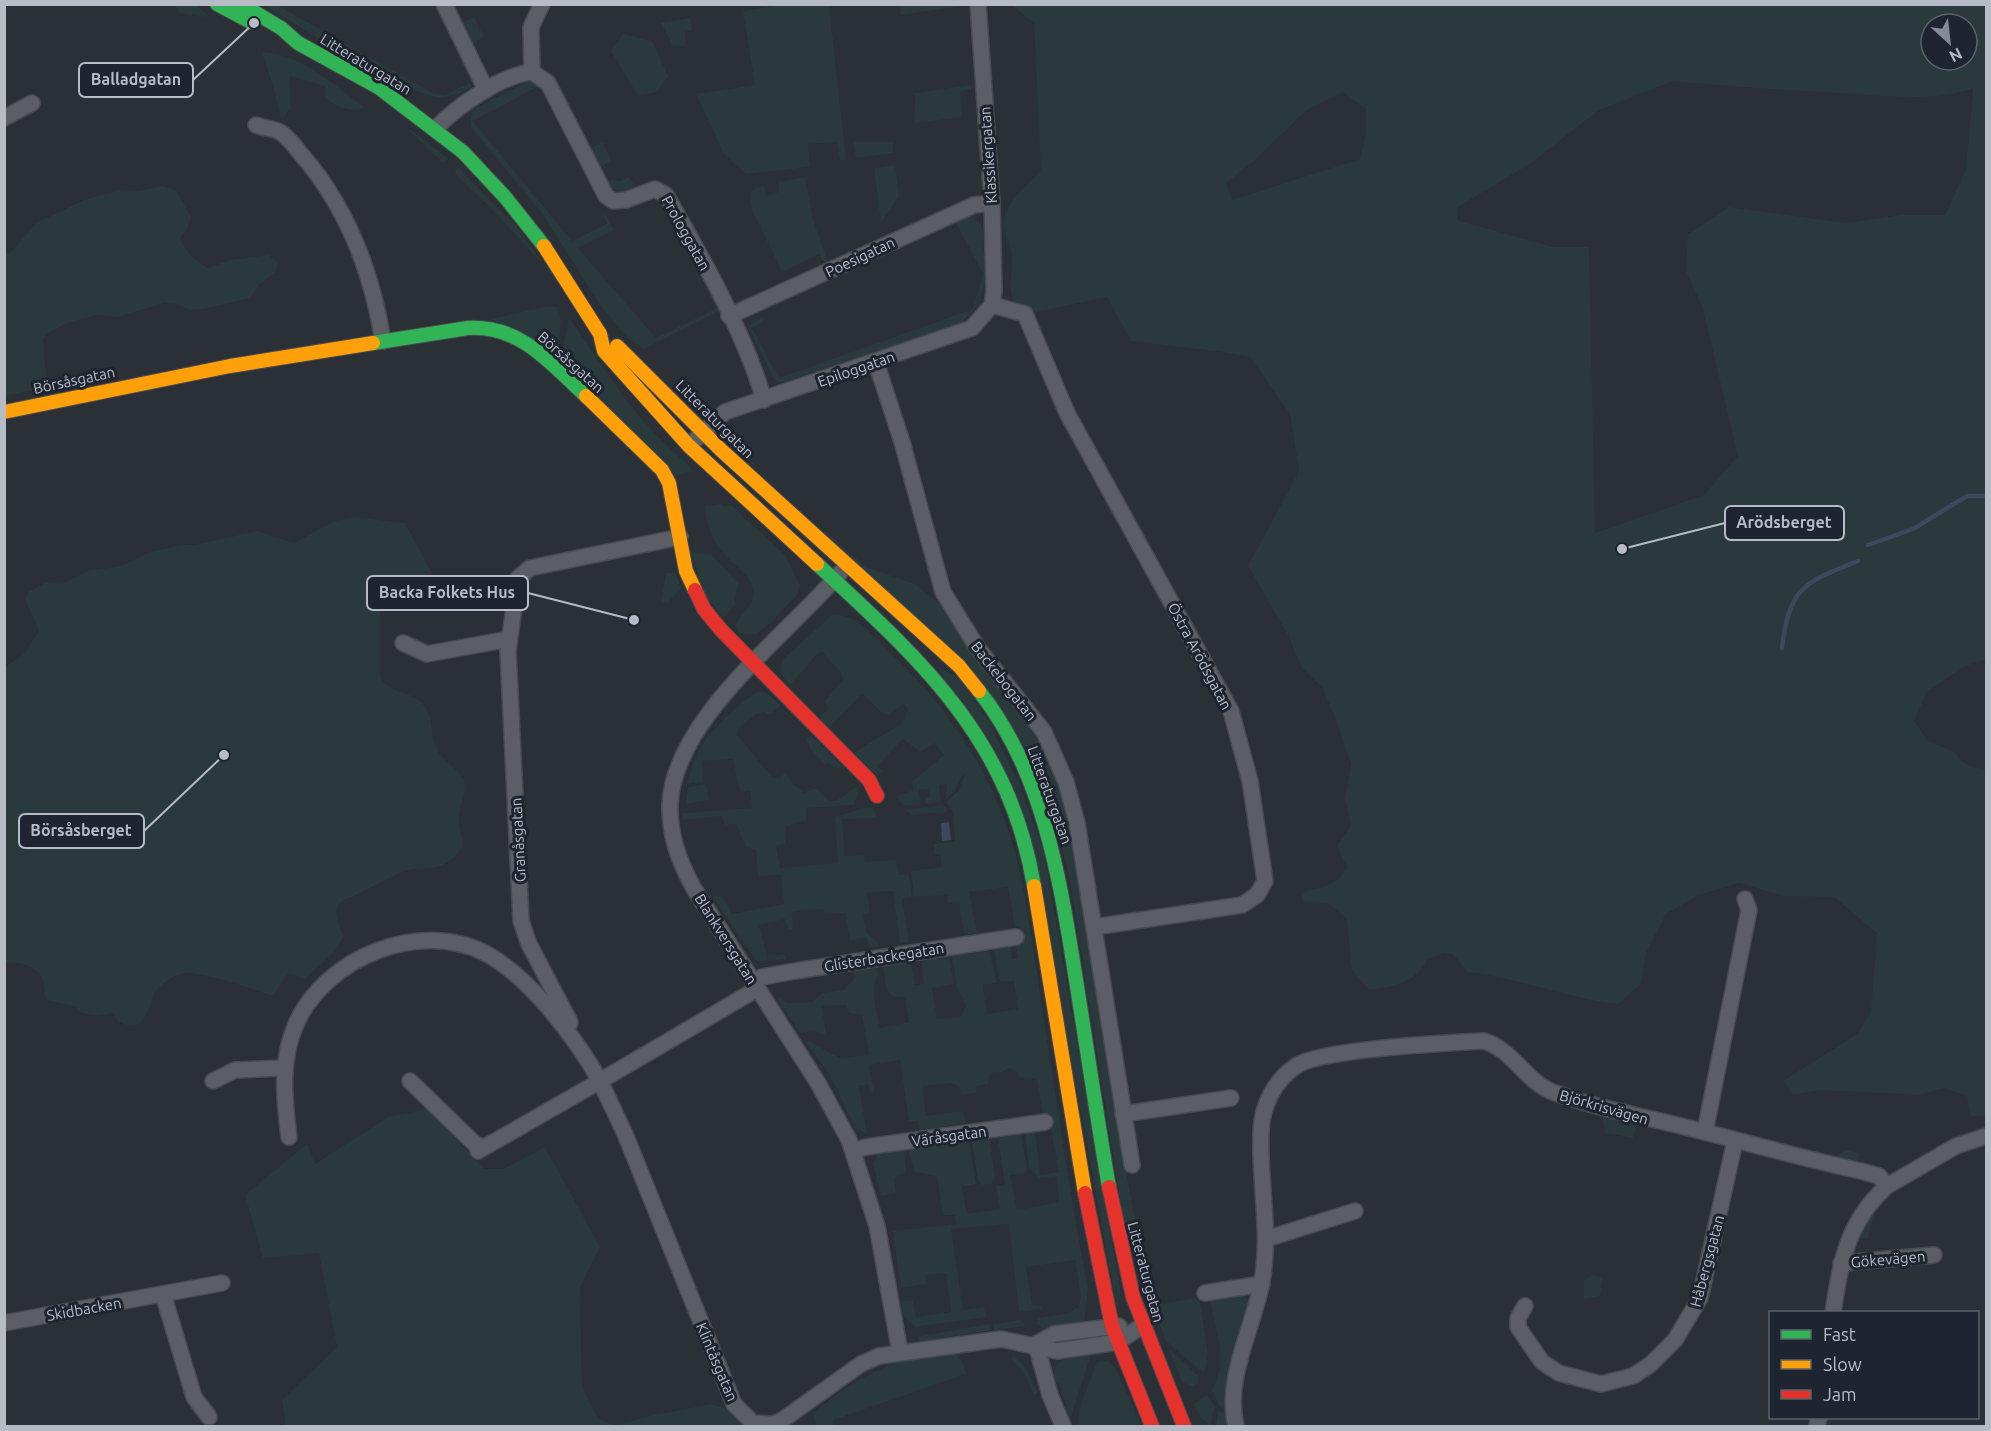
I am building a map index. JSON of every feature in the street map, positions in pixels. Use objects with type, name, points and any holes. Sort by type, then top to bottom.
[{"type":"street","name":"Litteraturgatan","points":[[217,4],[281,38],[298,43],[378,87],[463,152],[505,197],[543,245],[600,334],[604,351],[689,446],[899,640],[935,678],[972,726],[1004,786],[1028,850],[1081,1174],[1112,1326],[1152,1426]]},
{"type":"street","name":"Litteraturgatan","points":[[241,4],[281,28],[298,43]]},
{"type":"street","points":[[444,4],[486,90]]},
{"type":"street","points":[[435,129],[454,110],[486,90],[531,72],[531,27],[542,4]]},
{"type":"street","name":"Klassikergatan","points":[[978,4],[992,203],[992,305]]},
{"type":"street","name":"Prologgatan","points":[[531,72],[542,77],[552,90],[606,196],[613,201],[626,200],[655,189],[666,195],[729,316],[756,374],[764,400]]},
{"type":"street","points":[[4,118],[32,103]]},
{"type":"street","points":[[256,125],[279,132],[285,137],[310,165],[336,203],[365,266],[375,298],[383,341]]},
{"type":"street","name":"Poesigatan","points":[[729,316],[974,205],[992,203]]},
{"type":"street","name":"Östra Arödsgatan","points":[[992,305],[1025,314],[1067,413],[1231,711],[1250,781],[1265,881],[1257,895],[1242,905],[1094,927]]},
{"type":"street","name":"Epiloggatan","points":[[689,446],[702,431],[725,412],[972,328],[992,305]]},
{"type":"street","name":"Börsåsgatan","points":[[4,412],[230,366],[383,341],[484,327],[520,338],[651,456],[669,483],[686,571],[704,609],[721,630],[869,780],[877,796]]},
{"type":"street","name":"Litteraturgatan","points":[[600,334],[612,341],[702,431],[971,680],[1008,733],[1037,800],[1055,854],[1102,1152],[1122,1255],[1143,1325],[1184,1426]]},
{"type":"street","name":"Backebogatan","points":[[876,362],[902,442],[943,592],[977,647],[1044,732],[1066,782],[1077,823],[1132,1165]]},
{"type":"street","name":"Granåsgatan","points":[[567,1029],[570,1022],[529,944],[521,921],[509,639],[518,579],[530,568],[680,537]]},
{"type":"street","name":"Blankversgatan","points":[[848,564],[703,721],[690,741],[676,776],[670,803],[671,826],[680,862],[693,887],[818,1083],[854,1151],[877,1226],[900,1352]]},
{"type":"street","points":[[403,643],[427,654],[509,639]]},
{"type":"street","points":[[1705,1132],[1749,910],[1745,899]]},
{"type":"street","name":"Glisterbackegatan","points":[[600,1081],[755,985],[762,977],[1016,937]]},
{"type":"street","name":"Klintåsgatan","points":[[289,1137],[284,1068],[296,1024],[313,995],[346,967],[375,952],[413,941],[468,947],[485,953],[507,968],[567,1029],[600,1081],[626,1134],[734,1404],[745,1418],[759,1425],[781,1421],[861,1364],[900,1352],[1001,1339],[1036,1344],[1057,1351],[1118,1342]]},
{"type":"street","name":"Björkrisvägen","points":[[1236,1426],[1233,1413],[1234,1387],[1262,1284],[1266,1239],[1261,1132],[1265,1105],[1275,1086],[1296,1066],[1330,1055],[1484,1041],[1499,1048],[1527,1074],[1550,1091],[1646,1120],[1705,1132],[1879,1176],[1887,1186]]},
{"type":"street","points":[[213,1081],[235,1070],[284,1068]]},
{"type":"street","points":[[410,1081],[481,1149],[600,1081]]},
{"type":"street","points":[[1123,1114],[1231,1098]]},
{"type":"street","name":"Väråsgatan","points":[[854,1151],[866,1147],[1045,1122]]},
{"type":"street","points":[[1887,1186],[1937,1156],[1986,1136]]},
{"type":"street","name":"Håbergsgatan","points":[[1525,1306],[1518,1318],[1518,1327],[1542,1362],[1559,1373],[1600,1384],[1633,1376],[1651,1364],[1675,1340],[1700,1298],[1735,1141]]},
{"type":"street","name":"Gökevägen","points":[[1833,1311],[1841,1263],[1853,1229],[1873,1198],[1887,1186]]},
{"type":"street","points":[[1266,1239],[1355,1211]]},
{"type":"street","name":"Gökevägen","points":[[1841,1263],[1934,1255]]},
{"type":"street","name":"Skidbacken","points":[[4,1323],[222,1283]]},
{"type":"street","points":[[1205,1293],[1262,1284]]},
{"type":"street","points":[[163,1294],[194,1397],[210,1417]]},
{"type":"street","points":[[1063,1426],[1050,1395],[1036,1344],[1054,1334],[1112,1326],[1143,1325]]},
{"type":"street","points":[[1118,1342],[1143,1325]]},
{"type":"shaded area","points":[[174,4],[197,5],[208,16],[180,13]]},
{"type":"shaded area","points":[[787,4],[829,5],[846,160],[840,160],[837,142],[808,144],[810,167],[746,174],[724,154],[696,94],[755,85],[743,11]]},
{"type":"shaded area","points":[[265,5],[277,5],[433,93],[445,95],[470,83],[472,86],[446,97],[423,93],[351,57]]},
{"type":"shaded area","points":[[899,5],[969,5],[901,15]]},
{"type":"shaded area","points":[[1012,5],[1986,5],[1986,659],[1961,668],[1927,692],[1914,721],[1928,741],[1954,752],[1960,760],[1971,767],[1986,769],[1986,1116],[1971,1116],[1967,1096],[1944,1088],[1919,1095],[1820,1090],[1793,1095],[1783,1081],[1857,1034],[1871,1011],[1877,933],[1834,897],[1783,896],[1739,883],[1699,895],[1666,914],[1646,953],[1641,984],[1618,1004],[1467,972],[1453,954],[1443,953],[1427,960],[1417,974],[1410,979],[1369,990],[1352,970],[1347,919],[1328,903],[1304,902],[1301,898],[1305,891],[1324,887],[1334,882],[1347,867],[1337,846],[1351,826],[1345,798],[1351,764],[1322,687],[1301,667],[1289,637],[1248,566],[1299,471],[1290,414],[1250,357],[1131,341],[1107,297],[1037,312],[1014,303],[1010,286],[1012,253],[1004,231],[1004,222],[1013,200],[1041,169],[1034,23]],"holes":[[[1673,81],[1900,97],[1930,97],[1973,88],[1966,169],[1945,215],[1902,215],[1846,223],[1729,207],[1688,234],[1686,272],[1702,306],[1738,456],[1704,495],[1595,533],[1589,247],[1553,247],[1457,220],[1458,207],[1531,163],[1599,110]],[[1343,92],[1366,109],[1366,133],[1360,159],[1232,200],[1226,183],[1255,160],[1308,109]]]},
{"type":"shaded area","points":[[474,17],[484,37],[472,45],[462,23]]},
{"type":"shaded area","points":[[691,19],[692,30],[685,32],[686,46],[673,46],[661,23]]},
{"type":"shaded area","points":[[623,34],[652,41],[668,76],[657,92],[638,96],[611,51]]},
{"type":"shaded area","points":[[262,52],[290,58],[317,72],[365,108],[355,110],[337,106],[324,95],[325,86],[289,76],[291,108],[281,120]]},
{"type":"shaded area","points":[[530,80],[538,83],[547,95],[539,86],[473,121],[572,241],[607,224],[602,213],[604,212],[614,230],[578,248],[656,338],[717,308],[711,297],[714,296],[721,310],[643,349],[625,335],[600,305],[543,215],[471,127],[471,114],[476,108]]},
{"type":"shaded area","points":[[971,85],[972,89],[960,91],[962,117],[914,123],[915,93]]},
{"type":"shaded area","points":[[401,123],[449,159],[442,162]]},
{"type":"shaded area","points":[[602,142],[611,160],[601,168],[590,149]]},
{"type":"shaded area","points":[[853,142],[893,142],[893,153],[856,158]]},
{"type":"shaded area","points":[[895,165],[899,196],[881,223],[874,168]]},
{"type":"shaded area","points":[[458,167],[518,228],[549,272],[494,211],[456,175],[455,170]]},
{"type":"shaded area","points":[[629,177],[635,186],[627,190],[612,189],[606,179],[620,181]]},
{"type":"shaded area","points":[[805,177],[813,220],[829,264],[826,266],[819,254],[782,272],[752,210],[750,192],[757,187],[764,187],[766,196],[779,192],[778,182]]},
{"type":"shaded area","points":[[163,186],[177,191],[191,217],[187,230],[180,238],[188,252],[199,262],[208,268],[231,260],[269,255],[278,263],[276,272],[260,284],[250,298],[191,310],[177,304],[164,303],[118,317],[97,315],[65,324],[47,334],[43,340],[47,383],[42,388],[5,396],[5,256],[36,223],[84,200],[119,190],[139,191]]},
{"type":"shaded area","points":[[972,216],[982,225],[985,274],[979,301],[968,317],[959,324],[780,383],[773,378],[749,328],[749,325],[762,318],[764,322],[752,328],[779,378],[973,309],[983,274],[955,221]]},
{"type":"shaded area","points":[[548,306],[557,307],[561,324],[554,355],[491,319]]},
{"type":"shaded area","points":[[569,318],[628,403],[657,436],[694,471],[675,476],[560,363]]},
{"type":"shaded area","points":[[727,434],[731,442],[808,515],[726,440]]},
{"type":"shaded area","points":[[720,504],[725,507],[731,505],[786,556],[800,586],[798,594],[755,635],[738,633],[736,625],[752,602],[754,591],[752,585],[744,573],[719,548],[708,525],[705,506]]},
{"type":"shaded area","points":[[354,517],[405,523],[432,573],[412,584],[398,586],[380,604],[380,676],[387,685],[421,702],[428,713],[437,749],[464,780],[459,816],[463,847],[447,863],[432,868],[407,870],[342,901],[336,914],[344,936],[335,951],[305,979],[287,975],[273,996],[217,978],[187,973],[172,978],[158,988],[145,1017],[141,1022],[132,1025],[118,1021],[112,1013],[99,1016],[82,1013],[74,1006],[47,1000],[38,972],[24,965],[5,963],[5,667],[24,654],[39,631],[25,599],[28,592],[45,583],[65,582],[90,570],[118,567],[150,552],[257,531],[294,543],[335,521]]},
{"type":"shaded area","points":[[819,525],[866,567],[915,584],[943,607],[951,623],[1046,750],[1065,796],[1115,1111],[1148,1291],[1148,1295],[1144,1297],[1121,1206],[1069,875],[1055,822],[1025,752]]},
{"type":"shaded area","points":[[691,552],[711,554],[739,584],[734,598],[736,603],[726,616],[722,617],[703,592]]},
{"type":"shaded area","points":[[666,573],[676,573],[681,589],[667,603],[661,602]]},
{"type":"shaded area","points":[[833,614],[852,619],[860,624],[884,645],[939,705],[973,755],[1001,810],[1019,868],[1026,906],[1088,1289],[1084,1324],[1044,1329],[1036,1323],[1039,1318],[1069,1313],[1078,1307],[1081,1298],[1075,1260],[1026,1267],[1032,1305],[1042,1306],[1043,1309],[1019,1312],[1009,1224],[951,1229],[963,1310],[984,1307],[986,1317],[915,1327],[904,1316],[901,1301],[913,1300],[916,1317],[951,1312],[946,1273],[925,1275],[926,1284],[901,1288],[893,1231],[956,1224],[954,1215],[943,1215],[937,1176],[915,1172],[908,1149],[969,1141],[976,1184],[962,1187],[967,1214],[1000,1209],[996,1186],[1005,1185],[998,1138],[1021,1134],[1027,1169],[1024,1174],[1010,1175],[1017,1210],[1059,1202],[1057,1176],[1039,1178],[1029,1168],[1025,1133],[1035,1131],[1040,1175],[1059,1172],[1048,1114],[1043,1114],[1037,1079],[1021,1078],[1015,1070],[1009,1068],[1002,1072],[990,1073],[988,1084],[976,1086],[976,1093],[961,1095],[959,1086],[952,1083],[923,1086],[926,1116],[963,1111],[966,1123],[919,1130],[917,1121],[909,1121],[900,1060],[869,1065],[874,1092],[870,1093],[868,1084],[859,1086],[867,1134],[856,1129],[829,1074],[806,1042],[809,1041],[840,1058],[869,1055],[862,1015],[849,1013],[846,1005],[822,1006],[826,1035],[814,1031],[800,1033],[777,997],[787,1003],[812,1002],[822,993],[843,990],[855,978],[854,970],[876,967],[878,975],[875,980],[874,993],[880,1028],[909,1022],[905,997],[893,997],[886,988],[883,966],[911,962],[915,985],[924,984],[921,961],[949,957],[954,984],[932,988],[937,1019],[961,1017],[966,1005],[957,987],[952,956],[989,951],[997,983],[983,985],[987,1014],[1018,1009],[1014,981],[1000,982],[994,950],[1011,947],[1012,959],[1018,959],[1016,947],[1021,945],[1019,927],[1015,928],[1008,887],[969,892],[977,933],[964,935],[959,902],[948,903],[947,895],[914,897],[911,871],[942,867],[940,854],[934,855],[934,844],[955,841],[953,813],[946,802],[959,790],[965,774],[955,791],[946,799],[947,784],[939,785],[941,802],[925,804],[926,798],[930,796],[928,789],[919,790],[921,804],[904,806],[896,796],[914,790],[911,782],[944,755],[935,743],[920,752],[903,739],[877,766],[882,771],[877,776],[853,753],[901,724],[908,710],[904,703],[889,715],[882,713],[862,694],[829,728],[819,718],[829,708],[824,702],[843,679],[841,673],[822,652],[817,654],[790,685],[783,677],[782,660]]},
{"type":"shaded area","points":[[938,667],[958,677],[988,720],[1020,786],[1044,853],[1121,1293],[1117,1308],[1032,849]]},
{"type":"shaded area","points":[[761,691],[767,693],[781,705],[770,715],[764,712],[756,714],[738,729],[737,735],[772,777],[779,779],[786,772],[793,784],[804,793],[815,788],[830,801],[836,801],[860,784],[854,805],[806,808],[807,820],[786,826],[785,843],[776,846],[780,868],[838,863],[835,817],[863,808],[874,808],[876,818],[842,819],[845,856],[864,855],[865,862],[896,860],[899,875],[909,874],[912,897],[902,899],[909,942],[900,943],[893,891],[867,893],[870,913],[863,915],[866,932],[878,943],[878,947],[870,948],[866,937],[850,941],[845,913],[825,914],[823,909],[795,911],[792,912],[793,929],[789,929],[785,919],[759,925],[767,956],[784,954],[786,959],[757,962],[714,899],[713,897],[722,896],[732,914],[784,904],[781,875],[758,876],[756,850],[746,847],[736,824],[724,825],[722,816],[683,820],[683,813],[752,808],[750,791],[740,792],[733,759],[702,761],[703,782],[687,784],[696,756],[709,735],[740,704]]},
{"type":"shaded area","points":[[811,735],[841,767],[837,769],[828,763],[826,765],[809,748],[806,740]]},
{"type":"shaded area","points":[[706,784],[709,800],[686,804],[688,787]]},
{"type":"shaded area","points":[[941,805],[946,807],[946,812],[911,815],[906,810]]},
{"type":"shaded area","points":[[428,1109],[484,1169],[503,1169],[545,1147],[600,1247],[580,1288],[582,1387],[598,1419],[616,1426],[286,1426],[282,1400],[337,1347],[319,1253],[263,1258],[245,1195],[307,1144],[315,1164],[388,1117]]},
{"type":"shaded area","points":[[1602,1115],[1637,1123],[1633,1138],[1605,1133]]},
{"type":"shaded area","points":[[989,1137],[995,1178],[991,1184],[981,1185],[978,1181],[972,1142]]},
{"type":"shaded area","points":[[904,1149],[906,1172],[894,1178],[896,1193],[881,1196],[873,1164],[878,1153]]},
{"type":"shaded area","points":[[1846,1150],[1859,1153],[1858,1164],[1838,1159],[1838,1155]]},
{"type":"shaded area","points":[[1874,1213],[1868,1238],[1858,1239]]},
{"type":"shaded area","points":[[1592,1275],[1603,1277],[1600,1296],[1584,1299],[1584,1281]]},
{"type":"shaded area","points":[[1240,1293],[1247,1299],[1250,1309],[1227,1409],[1220,1407],[1212,1390],[1220,1368],[1220,1356],[1209,1296]]},
{"type":"shaded area","points":[[1195,1298],[1200,1303],[1208,1354],[1205,1370],[1202,1372],[1165,1340],[1155,1311],[1157,1305]]},
{"type":"shaded area","points":[[1020,1320],[1026,1326],[994,1330],[994,1324]]},
{"type":"shaded area","points":[[989,1324],[991,1330],[920,1341],[916,1337]]},
{"type":"shaded area","points":[[1168,1348],[1198,1376],[1198,1383],[1193,1387],[1182,1382]]},
{"type":"shaded area","points":[[1089,1352],[1089,1361],[1070,1420],[1059,1383],[1053,1383],[1053,1375],[1063,1360]]},
{"type":"shaded area","points":[[956,1355],[962,1361],[966,1374],[833,1420],[834,1426],[817,1426],[813,1413],[846,1388],[879,1369],[915,1358]]},
{"type":"shaded area","points":[[1014,1355],[1025,1366],[1038,1393],[1034,1395],[1022,1370],[1011,1359]]},
{"type":"shaded area","points":[[1108,1361],[1115,1367],[1142,1426],[1078,1426],[1080,1406],[1097,1362]]},
{"type":"shaded area","points":[[1207,1394],[1215,1407],[1210,1426],[1201,1418],[1194,1404]]},
{"type":"shaded area","points":[[711,1404],[732,1411],[745,1426],[616,1426],[644,1417]]},
{"type":"shaded area","points":[[1218,1411],[1227,1414],[1228,1426],[1216,1426]]},
{"type":"water","points":[[949,822],[951,840],[942,841],[941,823]]},
{"type":"waterway","points":[[1868,545],[1913,529],[1967,496],[1986,496]]},
{"type":"waterway","points":[[1782,648],[1789,612],[1795,599],[1813,582],[1858,561]]},
{"type":"traffic: fast","points":[[217,4],[251,22]]},
{"type":"traffic: fast","points":[[241,4],[281,28],[298,43],[378,87],[463,152],[505,197],[544,246]]},
{"type":"traffic: fast","points":[[373,343],[468,328],[504,333],[533,348],[586,396]]},
{"type":"traffic: fast","points":[[817,564],[925,669],[982,744],[1004,787],[1022,834],[1034,886]]},
{"type":"traffic: fast","points":[[979,691],[1001,723],[1019,757],[1046,829],[1070,942],[1109,1187]]},
{"type":"traffic: slow","points":[[544,246],[600,334],[604,351],[689,446],[817,564]]},
{"type":"traffic: slow","points":[[4,412],[230,366],[373,343]]},
{"type":"traffic: slow","points":[[617,346],[721,450],[959,666],[979,691]]},
{"type":"traffic: slow","points":[[586,396],[662,470],[669,483],[686,571],[695,590]]},
{"type":"traffic: slow","points":[[1034,886],[1085,1193]]},
{"type":"traffic: jam","points":[[695,590],[704,609],[721,630],[869,780],[877,796]]},
{"type":"traffic: jam","points":[[1109,1187],[1133,1297],[1184,1426]]},
{"type":"traffic: jam","points":[[1085,1193],[1112,1326],[1152,1426]]},
{"type":"place","name":"Balladgatan","points":[[254,23]]},
{"type":"place","name":"Arödsberget","points":[[1622,549]]},
{"type":"place","name":"Backa Folkets Hus","points":[[634,620]]},
{"type":"place","name":"Börsåsberget","points":[[224,755]]}]
